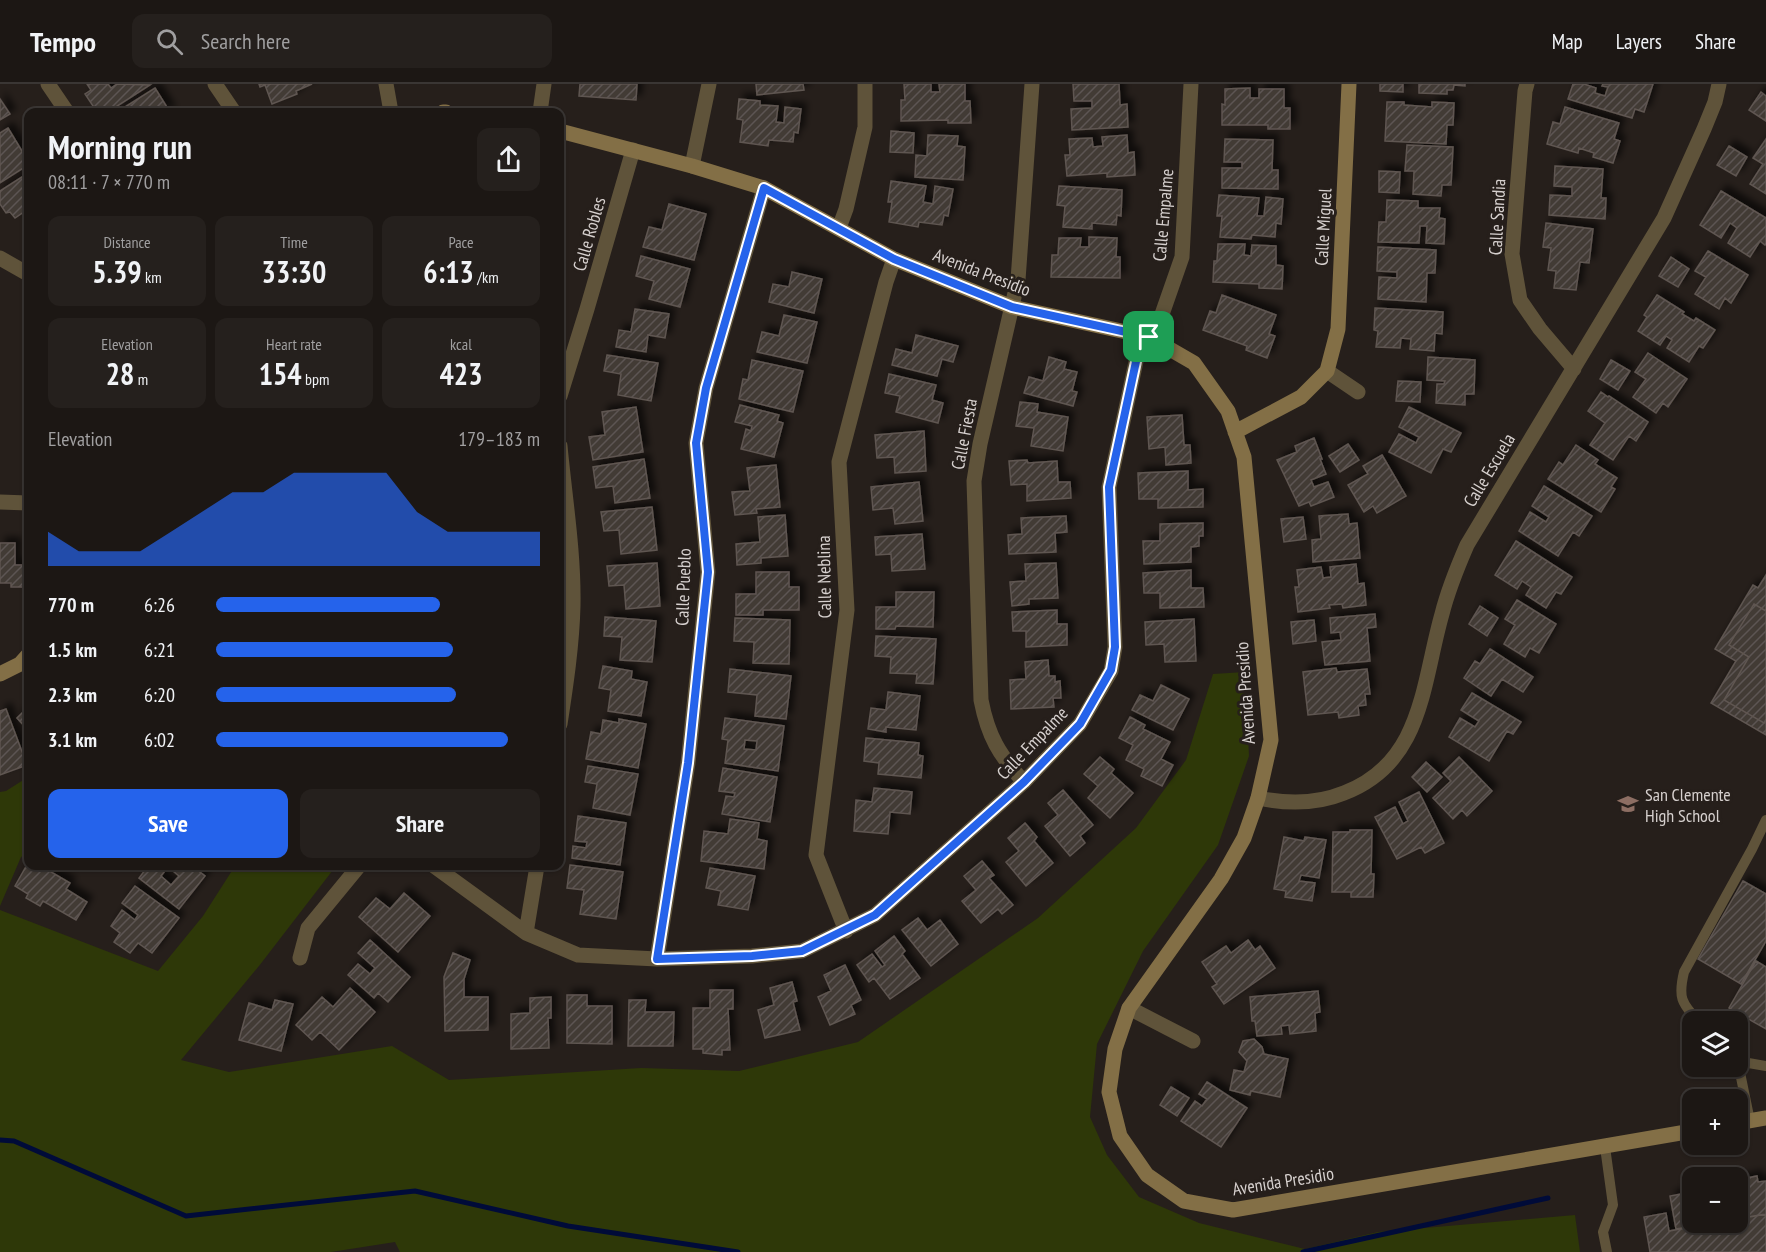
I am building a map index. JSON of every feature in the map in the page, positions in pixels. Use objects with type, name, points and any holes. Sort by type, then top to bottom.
[{"type":"street","points":[[48,84],[64,108]]},
{"type":"street","points":[[215,84],[231,108]]},
{"type":"street","points":[[386,84],[390,108]]},
{"type":"street","points":[[541,108],[544,84]]},
{"type":"street","points":[[692,165],[709,84]]},
{"type":"street","points":[[839,228],[846,209],[865,128],[865,84]]},
{"type":"street","name":"Calle Fiesta","points":[[1024,782],[996,749],[986,726],[981,700],[974,481],[980,444],[1018,280],[1032,84]]},
{"type":"street","name":"Calle Empalme","points":[[439,870],[526,933],[578,955],[657,959],[752,956],[802,951],[875,915],[1024,782],[1080,724],[1111,670],[1115,647],[1109,487],[1137,357],[1160,320],[1182,257],[1191,84]]},
{"type":"street","name":"Calle Miguel","points":[[1235,432],[1301,398],[1327,371],[1338,329],[1349,84]]},
{"type":"street","name":"Calle Sandia","points":[[1527,84],[1512,254],[1520,300],[1540,329],[1574,369]]},
{"type":"street","name":"Calle Escuela","points":[[1258,798],[1289,802],[1336,796],[1360,787],[1391,763],[1402,748],[1411,729],[1455,572],[1467,545],[1664,218],[1704,129],[1715,102],[1719,84]]},
{"type":"street","name":"Avenida Presidio","points":[[564,132],[692,165],[764,188],[894,259],[1012,307],[1149,337],[1194,363],[1228,411],[1244,457],[1271,740],[1258,798],[1244,838],[1221,879],[1130,1008],[1115,1049],[1109,1092],[1120,1136],[1147,1175],[1184,1201],[1233,1210],[1682,1133]]},
{"type":"street","name":"Calle Robles","points":[[564,383],[633,150]]},
{"type":"street","name":"Calle Pueblo","points":[[657,959],[688,763],[708,572],[696,443],[706,388],[764,188]]},
{"type":"street","points":[[0,258],[24,272]]},
{"type":"street","name":"Calle Neblina","points":[[846,931],[816,855],[847,610],[838,462],[894,259]]},
{"type":"street","points":[[1327,371],[1358,392]]},
{"type":"street","points":[[564,487],[573,606],[564,697]]},
{"type":"street","points":[[0,502],[24,502]]},
{"type":"street","points":[[0,674],[24,660]]},
{"type":"street","points":[[300,958],[308,928],[356,870]]},
{"type":"street","points":[[526,933],[536,870]]},
{"type":"street","points":[[1130,1008],[1193,1041]]},
{"type":"street","points":[[1748,1121],[1766,1118]]},
{"type":"lane","points":[[1688,1011],[1680,991],[1684,972],[1766,820]]},
{"type":"lane","points":[[1748,1063],[1766,1066]]},
{"type":"lane","points":[[1605,1147],[1612,1205],[1603,1232],[1606,1252]]},
{"type":"green space","points":[[1245,672],[1249,756],[1218,845],[1143,951],[1097,1044],[1090,1117],[1107,1155],[1139,1197],[1199,1223],[1305,1249],[1378,1232],[1575,1215],[1580,1252],[400,1252],[395,1242],[331,1252],[0,1252],[0,910],[158,971],[203,916],[232,870],[333,870],[259,966],[181,1060],[229,1072],[392,1046],[449,1080],[641,1068],[739,1071],[858,1042],[1038,918],[1136,828],[1186,760],[1213,674]]},
{"type":"green space","points":[[24,780],[24,855],[21,857],[0,906],[0,792],[6,791]]},
{"type":"building","points":[[87,84],[108,84],[111,88],[117,84],[150,85],[114,108],[94,108],[85,94],[91,90]]},
{"type":"building","points":[[259,84],[312,84],[296,91],[297,94],[272,104],[265,85],[260,87]]},
{"type":"building","points":[[580,84],[637,84],[636,100],[579,96]]},
{"type":"building","points":[[756,84],[803,84],[804,90],[757,95]]},
{"type":"building","points":[[904,84],[931,84],[931,92],[940,92],[939,84],[965,84],[965,101],[970,101],[971,123],[948,123],[948,120],[901,121],[901,100],[905,100]]},
{"type":"building","points":[[1073,84],[1119,84],[1120,105],[1127,104],[1128,127],[1072,130],[1071,109],[1092,108],[1092,101],[1074,101]]},
{"type":"building","points":[[1380,84],[1403,84],[1403,92],[1380,91]]},
{"type":"building","points":[[1419,84],[1465,84],[1465,86],[1454,85],[1453,90],[1447,90],[1447,94],[1419,93]]},
{"type":"building","points":[[1573,84],[1584,84],[1596,88],[1595,93],[1605,96],[1608,87],[1602,86],[1603,84],[1653,84],[1644,112],[1635,109],[1632,118],[1568,99]]},
{"type":"building","points":[[155,88],[168,108],[123,108]]},
{"type":"building","points":[[1250,88],[1250,98],[1259,98],[1259,89],[1284,89],[1284,108],[1290,108],[1290,129],[1268,129],[1268,125],[1222,125],[1225,89]]},
{"type":"building","points":[[1761,92],[1766,96],[1766,121],[1749,110]]},
{"type":"building","points":[[0,99],[10,114],[0,120]]},
{"type":"building","points":[[739,99],[760,101],[760,105],[778,106],[776,122],[784,123],[785,107],[801,109],[798,133],[794,132],[793,142],[769,140],[768,146],[740,142],[743,120],[737,119]]},
{"type":"building","points":[[1387,102],[1404,102],[1404,105],[1432,107],[1432,102],[1454,103],[1453,125],[1447,125],[1446,144],[1385,141]]},
{"type":"building","points":[[1565,107],[1619,123],[1614,139],[1620,141],[1613,163],[1593,157],[1594,153],[1579,148],[1578,153],[1547,144],[1553,122],[1560,124]]},
{"type":"building","points":[[8,128],[24,154],[24,168],[0,183],[0,133]]},
{"type":"building","points":[[891,131],[914,133],[913,153],[890,152]]},
{"type":"building","points":[[928,135],[958,136],[957,146],[965,147],[963,180],[915,177],[916,155],[927,156]]},
{"type":"building","points":[[1127,135],[1128,153],[1134,152],[1135,175],[1107,177],[1107,173],[1067,176],[1065,155],[1070,155],[1069,139],[1092,138],[1093,147],[1103,146],[1102,137]]},
{"type":"building","points":[[1225,139],[1273,140],[1272,170],[1278,170],[1278,189],[1222,188],[1222,168],[1242,168],[1242,162],[1224,162]]},
{"type":"building","points":[[1766,139],[1766,194],[1750,184],[1763,164],[1753,158]]},
{"type":"building","points":[[1407,145],[1453,147],[1451,185],[1442,185],[1441,196],[1413,194],[1414,171],[1405,171]]},
{"type":"building","points":[[1729,146],[1747,157],[1736,176],[1717,165]]},
{"type":"building","points":[[1555,166],[1603,169],[1601,198],[1606,198],[1605,219],[1549,215],[1550,195],[1572,196],[1572,187],[1554,186]]},
{"type":"building","points":[[1379,171],[1400,172],[1399,193],[1379,192]]},
{"type":"building","points":[[24,176],[24,212],[15,218],[10,212],[6,213],[0,204],[0,191]]},
{"type":"building","points":[[891,181],[926,186],[923,202],[933,204],[935,186],[953,189],[948,216],[944,215],[942,225],[919,222],[918,227],[889,222],[892,202],[888,202]]},
{"type":"building","points":[[1059,186],[1122,190],[1121,216],[1117,215],[1116,225],[1092,223],[1092,229],[1063,227],[1065,206],[1057,205]]},
{"type":"building","points":[[1721,191],[1766,218],[1766,243],[1765,245],[1760,241],[1750,257],[1728,243],[1737,228],[1730,223],[1721,238],[1700,225]]},
{"type":"building","points":[[1219,195],[1259,198],[1257,216],[1264,216],[1266,197],[1283,199],[1281,224],[1276,223],[1275,237],[1252,235],[1251,239],[1220,237],[1222,216],[1217,216]]},
{"type":"building","points":[[1387,200],[1418,201],[1418,208],[1440,208],[1439,218],[1445,219],[1444,244],[1426,243],[1427,226],[1420,226],[1419,243],[1378,242],[1379,222],[1386,222]]},
{"type":"building","points":[[669,204],[706,214],[694,260],[643,247],[649,227],[662,230]]},
{"type":"building","points":[[1546,223],[1593,229],[1589,263],[1580,262],[1576,290],[1554,288],[1556,271],[1548,270],[1551,248],[1543,247]]},
{"type":"building","points":[[1089,237],[1117,238],[1116,257],[1120,257],[1120,278],[1051,277],[1052,255],[1058,255],[1059,238],[1081,238],[1080,247],[1089,247]]},
{"type":"building","points":[[1218,244],[1245,244],[1244,255],[1251,256],[1252,245],[1276,246],[1276,265],[1283,266],[1282,289],[1259,288],[1259,284],[1213,282]]},
{"type":"building","points":[[1378,247],[1436,250],[1435,273],[1427,273],[1426,302],[1378,299],[1379,277],[1397,278],[1397,272],[1377,271]]},
{"type":"building","points":[[1708,251],[1748,275],[1731,303],[1725,298],[1719,309],[1695,294],[1706,277],[1695,271]]},
{"type":"building","points":[[641,256],[690,269],[680,307],[649,299],[654,281],[636,276]]},
{"type":"building","points":[[1671,257],[1689,269],[1678,287],[1659,276]]},
{"type":"building","points":[[792,272],[822,279],[814,313],[769,302],[773,284],[789,287]]},
{"type":"building","points":[[1222,295],[1276,315],[1269,334],[1275,336],[1267,358],[1246,350],[1247,346],[1203,330],[1210,311],[1216,313]]},
{"type":"building","points":[[1657,295],[1684,312],[1682,314],[1694,321],[1696,318],[1715,330],[1703,348],[1699,346],[1689,362],[1667,348],[1672,340],[1666,336],[1660,345],[1638,331],[1647,317],[1644,315]]},
{"type":"building","points":[[1375,308],[1443,312],[1442,334],[1435,333],[1434,351],[1410,349],[1411,339],[1401,338],[1400,348],[1376,347],[1378,331],[1374,330]]},
{"type":"building","points":[[635,309],[669,314],[665,338],[648,335],[646,352],[616,347],[619,330],[631,332]]},
{"type":"building","points":[[784,315],[817,322],[807,363],[757,352],[762,332],[779,336]]},
{"type":"building","points":[[916,335],[958,346],[953,362],[942,359],[937,376],[892,365],[896,349],[912,353]]},
{"type":"building","points":[[1648,353],[1687,379],[1668,407],[1663,403],[1656,413],[1633,397],[1646,379],[1635,372]]},
{"type":"building","points":[[607,355],[658,363],[651,401],[618,395],[621,374],[604,371]]},
{"type":"building","points":[[1049,357],[1066,362],[1064,369],[1077,372],[1072,391],[1077,392],[1073,406],[1024,393],[1029,377],[1043,381]]},
{"type":"building","points":[[1428,357],[1475,360],[1474,394],[1465,394],[1465,405],[1436,403],[1437,384],[1444,384],[1445,381],[1427,380]]},
{"type":"building","points":[[752,360],[803,371],[793,412],[739,399],[743,379],[748,380]]},
{"type":"building","points":[[1611,360],[1630,371],[1618,390],[1600,379]]},
{"type":"building","points":[[889,374],[936,385],[932,400],[943,403],[938,423],[896,412],[900,396],[885,393]]},
{"type":"building","points":[[1398,381],[1421,382],[1420,402],[1396,401]]},
{"type":"building","points":[[1601,392],[1648,422],[1636,441],[1629,436],[1613,460],[1590,445],[1605,423],[1588,411]]},
{"type":"building","points":[[1020,402],[1038,404],[1037,412],[1068,417],[1063,451],[1031,446],[1034,428],[1016,426]]},
{"type":"building","points":[[740,405],[779,415],[777,421],[783,423],[774,457],[741,449],[746,429],[751,431],[752,426],[735,422]]},
{"type":"building","points":[[636,407],[643,452],[593,460],[589,437],[605,435],[602,412]]},
{"type":"building","points":[[1409,407],[1461,433],[1451,452],[1443,449],[1431,473],[1389,452],[1399,434],[1416,443],[1419,437],[1399,427]]},
{"type":"building","points":[[1182,415],[1184,445],[1190,445],[1191,463],[1166,465],[1165,447],[1149,449],[1147,417]]},
{"type":"building","points":[[924,431],[926,471],[895,473],[894,457],[877,458],[875,435]]},
{"type":"building","points":[[1314,438],[1326,474],[1311,480],[1314,487],[1328,482],[1334,497],[1311,506],[1309,502],[1299,506],[1277,460],[1297,452],[1295,446]]},
{"type":"building","points":[[1348,444],[1359,460],[1340,472],[1329,456]]},
{"type":"building","points":[[1576,445],[1598,460],[1595,464],[1617,478],[1611,487],[1615,489],[1601,512],[1548,479],[1559,462],[1563,465]]},
{"type":"building","points":[[1382,455],[1406,496],[1377,513],[1373,506],[1364,512],[1348,485],[1368,474],[1363,466]]},
{"type":"building","points":[[644,459],[650,498],[615,503],[613,486],[596,488],[593,467]]},
{"type":"building","points":[[1027,460],[1028,463],[1057,461],[1058,482],[1070,482],[1071,498],[1027,501],[1027,484],[1011,485],[1009,461]]},
{"type":"building","points":[[776,465],[780,507],[756,509],[757,513],[735,515],[732,492],[750,491],[747,468]]},
{"type":"building","points":[[1188,471],[1188,490],[1203,489],[1203,507],[1158,508],[1158,499],[1139,499],[1138,473]]},
{"type":"building","points":[[919,482],[923,521],[895,524],[893,508],[873,510],[871,487]]},
{"type":"building","points":[[1544,486],[1592,516],[1579,536],[1573,532],[1558,556],[1519,531],[1530,512],[1546,522],[1549,517],[1532,506]]},
{"type":"building","points":[[652,507],[657,550],[621,554],[619,530],[604,531],[601,512]]},
{"type":"building","points":[[1348,514],[1349,524],[1357,523],[1360,558],[1313,562],[1312,540],[1321,539],[1319,516]]},
{"type":"building","points":[[785,515],[788,556],[761,558],[761,563],[737,565],[736,544],[760,542],[758,517]]},
{"type":"building","points":[[1066,516],[1067,532],[1055,533],[1056,552],[1009,554],[1008,535],[1022,534],[1021,518]]},
{"type":"building","points":[[1303,517],[1306,539],[1284,542],[1281,519]]},
{"type":"building","points":[[1203,523],[1203,536],[1199,536],[1199,546],[1191,547],[1191,562],[1144,564],[1143,541],[1160,541],[1160,524]]},
{"type":"building","points":[[922,534],[925,569],[892,571],[891,554],[876,555],[875,537]]},
{"type":"building","points":[[1516,541],[1572,577],[1561,594],[1556,592],[1546,608],[1526,595],[1531,587],[1522,581],[1517,589],[1495,575]]},
{"type":"building","points":[[0,543],[15,543],[15,565],[24,565],[24,587],[11,587],[11,583],[0,583]]},
{"type":"building","points":[[657,563],[660,606],[626,609],[624,585],[609,586],[607,566]]},
{"type":"building","points":[[1056,563],[1058,598],[1029,599],[1029,604],[1012,606],[1010,582],[1026,581],[1025,564]]},
{"type":"building","points":[[1356,564],[1358,584],[1364,583],[1366,605],[1343,608],[1342,604],[1329,605],[1330,608],[1298,612],[1295,587],[1299,587],[1297,570],[1321,567],[1323,578],[1331,577],[1330,567]]},
{"type":"building","points":[[1191,570],[1191,588],[1203,588],[1204,607],[1160,608],[1160,593],[1144,593],[1143,573]]},
{"type":"building","points":[[756,572],[789,572],[789,587],[799,587],[799,610],[763,610],[763,615],[736,615],[736,594],[756,594]]},
{"type":"building","points":[[1766,575],[1766,611],[1754,604],[1729,645],[1749,657],[1724,700],[1764,723],[1766,719],[1766,735],[1711,703],[1736,661],[1715,649],[1753,585],[1758,588]]},
{"type":"building","points":[[896,592],[934,592],[933,627],[896,626],[895,629],[876,629],[876,607],[896,607]]},
{"type":"building","points":[[1517,600],[1556,624],[1539,653],[1530,648],[1525,657],[1504,644],[1515,625],[1505,619]]},
{"type":"building","points":[[1754,604],[1766,611],[1766,719],[1764,723],[1724,700],[1749,657],[1729,645]]},
{"type":"building","points":[[1480,606],[1498,618],[1487,636],[1469,624]]},
{"type":"building","points":[[1057,610],[1057,624],[1067,624],[1067,645],[1026,647],[1026,631],[1013,631],[1012,612]]},
{"type":"building","points":[[1375,614],[1376,627],[1367,628],[1370,661],[1325,665],[1322,642],[1341,640],[1340,632],[1331,633],[1330,618]]},
{"type":"building","points":[[605,617],[656,621],[652,662],[620,660],[622,637],[604,636]]},
{"type":"building","points":[[735,618],[790,620],[789,664],[753,663],[754,642],[734,641]]},
{"type":"building","points":[[1194,619],[1196,661],[1165,662],[1164,644],[1146,645],[1145,622]]},
{"type":"building","points":[[1314,620],[1316,641],[1293,644],[1291,622]]},
{"type":"building","points":[[876,636],[936,639],[933,684],[916,683],[917,674],[890,673],[891,657],[875,656]]},
{"type":"building","points":[[1490,649],[1533,677],[1523,692],[1502,679],[1491,696],[1464,678],[1475,661],[1480,664]]},
{"type":"building","points":[[1048,660],[1049,676],[1055,676],[1055,682],[1060,681],[1061,698],[1053,698],[1054,707],[1011,709],[1010,680],[1026,679],[1025,662]]},
{"type":"building","points":[[603,666],[632,671],[631,679],[647,682],[641,716],[608,711],[611,690],[599,688]]},
{"type":"building","points":[[1336,668],[1337,672],[1367,669],[1370,694],[1365,694],[1366,705],[1358,706],[1359,715],[1339,718],[1338,712],[1308,715],[1303,672]]},
{"type":"building","points":[[730,669],[791,676],[786,719],[755,716],[757,695],[728,692]]},
{"type":"building","points":[[1161,685],[1189,699],[1173,730],[1132,710],[1140,695],[1153,701]]},
{"type":"building","points":[[888,692],[920,696],[916,730],[886,727],[886,732],[868,729],[871,708],[886,710]]},
{"type":"building","points":[[1472,693],[1521,722],[1513,734],[1507,731],[1489,761],[1449,737],[1460,718],[1475,727],[1479,721],[1461,710]]},
{"type":"building","points":[[6,709],[24,757],[24,766],[0,775],[0,711]]},
{"type":"building","points":[[24,711],[24,726],[17,718]]},
{"type":"building","points":[[1130,717],[1145,725],[1143,729],[1170,742],[1161,759],[1173,765],[1162,786],[1141,776],[1144,769],[1126,760],[1133,745],[1119,738]]},
{"type":"building","points":[[725,718],[784,726],[778,771],[725,763],[728,740],[722,739]],"holes":[[[745,740],[757,741],[756,750],[744,749]]]},
{"type":"building","points":[[619,719],[646,724],[638,768],[586,759],[591,732],[601,734],[603,720],[619,723]]},
{"type":"building","points":[[866,738],[919,743],[918,755],[923,756],[921,778],[878,774],[879,763],[864,761]]},
{"type":"building","points":[[1100,757],[1114,769],[1111,773],[1133,793],[1110,818],[1088,798],[1098,786],[1084,774]]},
{"type":"building","points":[[1459,757],[1492,791],[1467,816],[1462,810],[1453,819],[1433,798],[1451,781],[1443,773]]},
{"type":"building","points":[[1426,762],[1442,777],[1427,792],[1412,777]]},
{"type":"building","points":[[588,766],[638,774],[630,815],[593,808],[597,784],[585,782]]},
{"type":"building","points":[[723,768],[777,777],[770,822],[722,814],[726,796],[734,797],[735,793],[719,791]]},
{"type":"building","points":[[874,788],[912,792],[910,814],[890,812],[888,834],[854,831],[856,800],[872,802]]},
{"type":"building","points":[[1063,790],[1093,825],[1080,836],[1085,843],[1070,856],[1045,826],[1058,815],[1048,803]]},
{"type":"building","points":[[1419,792],[1444,843],[1425,853],[1421,847],[1397,859],[1375,817],[1395,807],[1403,824],[1408,821],[1399,802]]},
{"type":"building","points":[[578,816],[626,823],[620,865],[572,858],[573,846],[586,848],[587,842],[575,841]]},
{"type":"building","points":[[730,819],[759,823],[757,839],[767,841],[764,869],[701,861],[704,831],[728,834]]},
{"type":"building","points":[[1025,823],[1037,837],[1034,841],[1053,863],[1026,886],[1006,862],[1019,851],[1008,838]]},
{"type":"building","points":[[1350,830],[1372,830],[1373,897],[1351,897],[1351,892],[1332,892],[1333,832],[1350,832]]},
{"type":"building","points":[[1284,837],[1304,841],[1305,837],[1326,840],[1319,878],[1301,875],[1299,881],[1315,883],[1312,901],[1285,897],[1286,891],[1274,889]]},
{"type":"building","points":[[982,861],[994,875],[989,878],[1013,905],[1002,914],[998,909],[981,923],[962,901],[976,890],[964,876]]},
{"type":"building","points":[[570,865],[623,872],[616,919],[580,914],[584,890],[567,888]]},
{"type":"building","points":[[710,868],[755,876],[748,910],[718,905],[721,891],[706,888]]},
{"type":"building","points":[[24,870],[48,870],[70,883],[66,889],[87,902],[76,920],[43,901],[40,906],[26,898],[28,894],[15,886]]},
{"type":"building","points":[[145,870],[166,870],[161,876],[171,885],[179,876],[172,870],[197,870],[205,876],[179,909],[139,878]]},
{"type":"building","points":[[1743,881],[1766,894],[1766,941],[1741,984],[1698,959]]},
{"type":"building","points":[[135,886],[179,918],[152,953],[138,943],[130,953],[114,942],[120,933],[111,926],[122,910],[135,920],[138,915],[122,903]]},
{"type":"building","points":[[404,893],[430,916],[398,952],[359,917],[376,898],[390,909]]},
{"type":"building","points":[[918,918],[927,930],[940,920],[958,944],[931,966],[902,930]]},
{"type":"building","points":[[894,936],[905,951],[902,954],[920,978],[890,999],[874,978],[869,982],[857,965],[872,954],[882,967],[885,965],[875,951]]},
{"type":"building","points":[[370,940],[410,977],[388,1002],[378,993],[374,998],[348,975],[358,964],[370,974],[375,968],[358,953]]},
{"type":"building","points":[[1248,940],[1255,950],[1260,946],[1275,968],[1224,1004],[1212,987],[1217,984],[1202,962],[1226,946],[1231,953]]},
{"type":"building","points":[[453,953],[470,960],[464,979],[464,997],[488,997],[488,1030],[445,1031],[444,977]]},
{"type":"building","points":[[1756,961],[1766,967],[1766,1029],[1748,1019],[1748,1011],[1734,1011],[1729,1008]]},
{"type":"building","points":[[845,965],[861,1000],[851,1005],[855,1014],[830,1025],[818,997],[831,991],[824,975]]},
{"type":"building","points":[[792,982],[797,1001],[793,1002],[800,1030],[765,1038],[758,1010],[774,1005],[770,988]]},
{"type":"building","points":[[350,988],[375,1012],[339,1050],[320,1032],[312,1040],[296,1025],[322,997],[333,1007]]},
{"type":"building","points":[[710,990],[733,990],[733,1009],[728,1009],[730,1050],[722,1050],[722,1055],[703,1053],[703,1049],[693,1049],[693,1008],[710,1008]]},
{"type":"building","points":[[1318,991],[1320,1012],[1315,1013],[1316,1031],[1290,1034],[1289,1025],[1281,1026],[1282,1034],[1257,1036],[1255,1021],[1252,1021],[1250,997]]},
{"type":"building","points":[[567,995],[587,995],[587,1006],[612,1006],[612,1044],[567,1043]]},
{"type":"building","points":[[551,997],[551,1018],[548,1018],[549,1048],[511,1049],[511,1014],[530,1013],[530,998]]},
{"type":"building","points":[[275,1000],[293,1004],[281,1051],[239,1040],[249,1003],[272,1010]]},
{"type":"building","points":[[629,1000],[646,1000],[645,1012],[674,1012],[673,1046],[628,1046]]},
{"type":"building","points":[[1254,1039],[1262,1047],[1264,1054],[1288,1059],[1280,1097],[1251,1091],[1250,1095],[1230,1090],[1234,1070],[1244,1072],[1247,1061],[1239,1052],[1243,1041]]},
{"type":"building","points":[[1207,1082],[1247,1108],[1221,1147],[1181,1121],[1195,1101],[1202,1106],[1207,1099],[1199,1094]]},
{"type":"building","points":[[1171,1087],[1189,1098],[1177,1116],[1160,1105]]},
{"type":"building","points":[[1757,1176],[1758,1182],[1766,1181],[1766,1214],[1748,1217],[1748,1178]]},
{"type":"building","points":[[1682,1194],[1682,1228],[1676,1229],[1670,1196]]},
{"type":"building","points":[[1666,1213],[1669,1231],[1682,1229],[1682,1233],[1748,1233],[1748,1217],[1766,1214],[1766,1252],[1650,1252],[1644,1217]]},
{"type":"waterway","points":[[0,1140],[14,1141],[186,1216],[415,1191],[568,1226],[738,1252]]},
{"type":"waterway","points":[[1303,1252],[1548,1198]]},
{"type":"place","name":"San Clemente High School","points":[[1628,804]]},
{"type":"route","points":[[764,188],[894,259],[1012,307],[1149,337],[1137,357],[1109,487],[1115,647],[1111,670],[1080,724],[1024,782],[875,915],[802,951],[752,956],[657,959],[688,763],[708,572],[696,443],[706,388],[764,188]]}]
